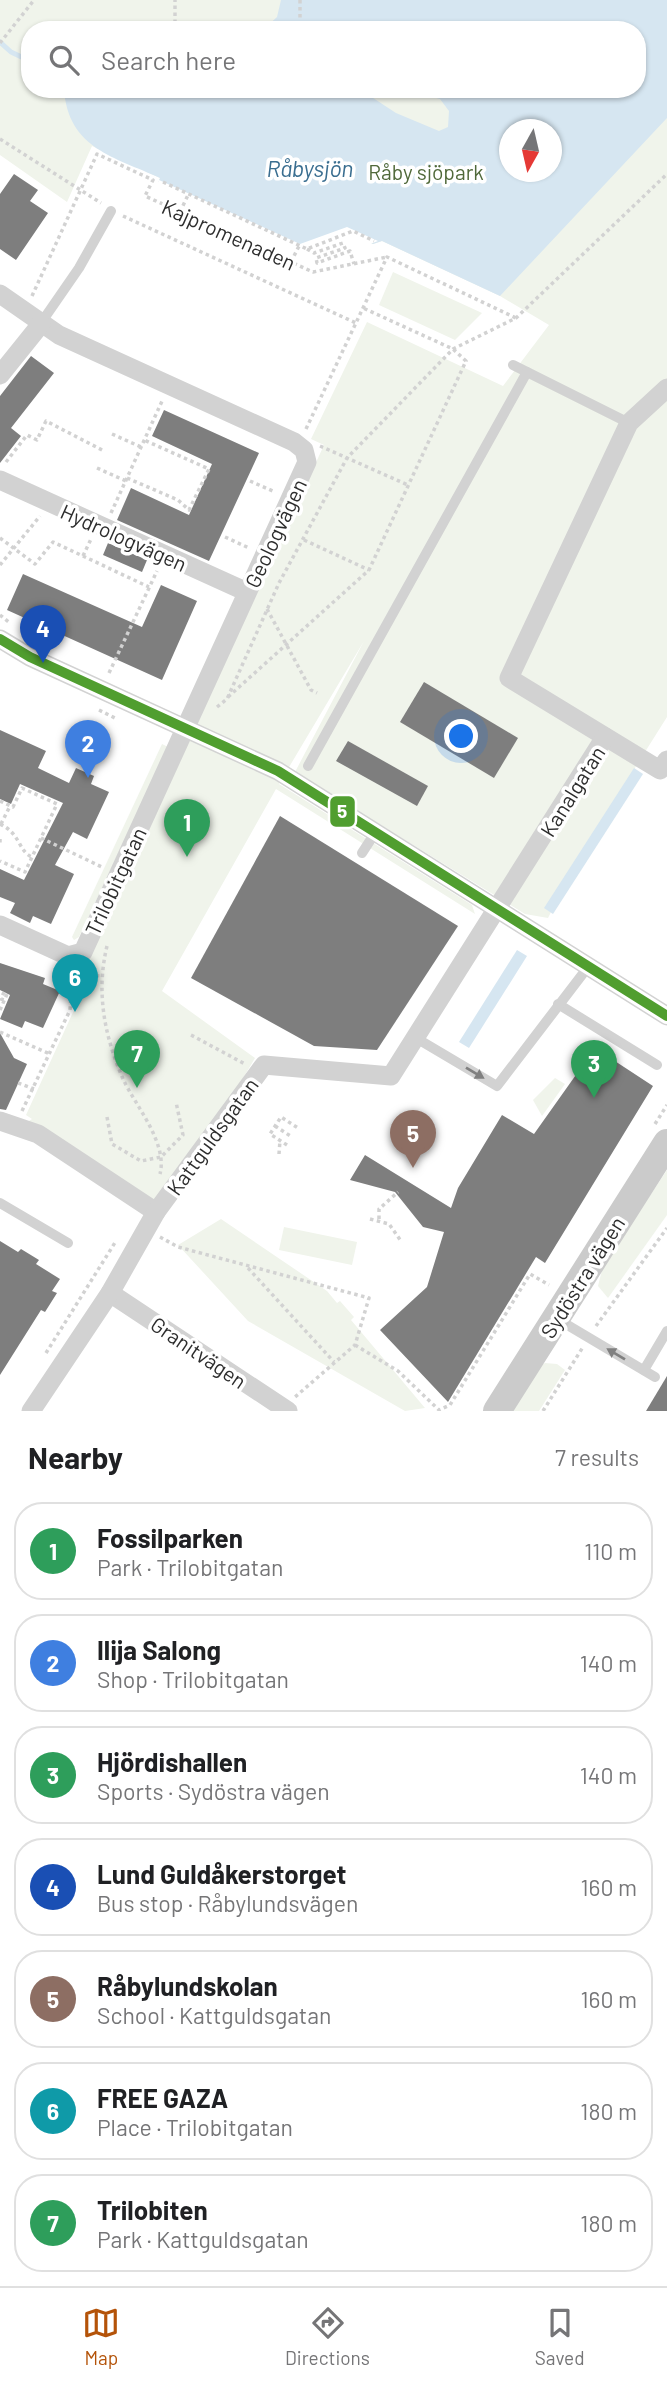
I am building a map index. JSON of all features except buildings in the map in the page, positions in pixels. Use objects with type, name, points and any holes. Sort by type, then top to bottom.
[{"type":"main road","name":"Sydöstra vägen","points":[[497,1411],[667,1143]]},
{"type":"street","name":"Geologvägen","points":[[0,294],[59,335],[299,446],[306,456],[306,467],[186,728]]},
{"type":"street","points":[[0,375],[41,324]]},
{"type":"street","points":[[612,741],[509,678],[629,423],[667,388]]},
{"type":"street","name":"Hydrologvägen","points":[[0,480],[247,592]]},
{"type":"street","points":[[0,639],[30,657],[278,771],[667,1016]]},
{"type":"street","name":"Trilobitgatan","points":[[0,925],[68,956],[75,965],[186,728]]},
{"type":"street","name":"Kanalgatan","points":[[497,910],[612,741],[664,765]]},
{"type":"street","name":"Kattguldsgatan","points":[[31,1411],[110,1293],[150,1207],[264,1065],[391,1076],[497,910]]},
{"type":"street","points":[[1,1125],[38,1134],[150,1207]]},
{"type":"street","name":"Granitvägen","points":[[110,1293],[276,1408]]},
{"type":"lane","points":[[41,324],[79,268],[111,211]]},
{"type":"lane","points":[[513,365],[629,423]]},
{"type":"lane","points":[[308,766],[527,372]]},
{"type":"lane","points":[[362,853],[375,833]]},
{"type":"lane","points":[[416,1038],[497,1086],[588,967]]},
{"type":"lane","points":[[558,1004],[657,1065]]},
{"type":"lane","points":[[0,1203],[68,1243]]},
{"type":"lane","points":[[556,1318],[655,1377]]},
{"type":"lane","points":[[644,1370],[667,1331]]},
{"type":"path","points":[[0,43],[34,0]]},
{"type":"path","points":[[174,21],[175,0]]},
{"type":"path","points":[[300,0],[300,21]]},
{"type":"path","name":"Kajpromenaden","points":[[0,139],[47,172],[82,189],[111,211],[356,323]]},
{"type":"path","name":"Kajpromenaden","points":[[82,189],[97,154],[153,180],[145,196],[313,272],[387,257]]},
{"type":"path","points":[[227,699],[267,609],[347,458],[453,349],[516,318],[667,174]]},
{"type":"path","points":[[163,182],[314,253],[343,243],[345,248],[316,258],[317,263],[350,251],[354,264]]},
{"type":"path","points":[[24,312],[82,189]]},
{"type":"path","points":[[180,212],[188,194]]},
{"type":"path","points":[[307,249],[353,231],[374,241]]},
{"type":"path","points":[[291,262],[299,246]]},
{"type":"path","points":[[299,446],[387,257],[516,318]]},
{"type":"path","points":[[212,711],[288,647],[369,570],[466,361],[453,349],[363,308]]},
{"type":"path","points":[[104,528],[169,386]]},
{"type":"path","points":[[0,469],[27,435],[37,440],[46,421],[104,451]]},
{"type":"path","points":[[112,434],[141,447]]},
{"type":"path","points":[[97,468],[178,500],[189,510],[209,469],[145,440]]},
{"type":"path","points":[[299,446],[311,442],[408,485]]},
{"type":"path","points":[[250,481],[275,492]]},
{"type":"path","points":[[0,565],[50,503]]},
{"type":"path","points":[[225,537],[249,548]]},
{"type":"path","points":[[0,538],[35,564],[53,542],[149,587]]},
{"type":"path","points":[[304,540],[369,570]]},
{"type":"path","points":[[109,673],[164,555]]},
{"type":"path","points":[[267,609],[311,690],[317,693]]},
{"type":"path","points":[[0,861],[25,872],[32,858],[57,804],[22,788],[0,825],[14,831],[26,855],[32,858]]},
{"type":"path","points":[[0,801],[10,806]]},
{"type":"path","points":[[41,838],[102,867]]},
{"type":"path","points":[[108,942],[101,975],[104,1020],[123,1078],[161,1157],[161,1169],[150,1207]]},
{"type":"path","points":[[1,1125],[19,1117],[34,1089],[70,1010],[75,965],[101,975]]},
{"type":"path","points":[[0,1010],[6,993]]},
{"type":"path","points":[[0,1032],[50,1054]]},
{"type":"path","points":[[191,1035],[259,1072]]},
{"type":"path","points":[[18,1083],[34,1089]]},
{"type":"path","points":[[107,1117],[112,1144],[141,1161],[161,1157],[183,1135],[176,1102]]},
{"type":"path","points":[[287,1145],[270,1133],[281,1117],[298,1128]]},
{"type":"path","points":[[275,1126],[292,1137]]},
{"type":"path","points":[[279,1154],[280,1140]]},
{"type":"path","points":[[379,1219],[379,1209],[398,1192]]},
{"type":"path","points":[[370,1219],[379,1219],[389,1224],[401,1241]]},
{"type":"path","points":[[544,1411],[627,1280],[667,1228]]},
{"type":"path","points":[[44,1355],[122,1232]]},
{"type":"path","points":[[154,1234],[178,1247],[369,1298],[355,1345],[276,1408]]},
{"type":"path","points":[[247,1266],[334,1362]]},
{"type":"path","points":[[355,1345],[398,1371],[439,1410],[450,1405],[530,1274],[553,1288]]},
{"type":"green space","name":"Råby sjöpark","points":[[0,0],[667,0],[667,717],[577,860],[548,918],[525,914],[295,772],[364,641],[279,784],[472,905],[475,914],[276,789],[162,991],[255,1058],[158,1222],[16,1129],[32,1119],[26,1115],[74,1010],[77,977],[86,977],[86,973],[80,972],[79,961],[182,754],[324,445],[311,439],[367,322],[503,386],[549,325],[500,296],[382,241],[373,244],[354,235],[158,183],[160,178],[92,146],[67,202],[0,155]]},
{"type":"green space","points":[[393,272],[482,313],[455,340],[379,305]]},
{"type":"green space","points":[[162,744],[168,747],[79,937],[74,940],[72,937]]},
{"type":"green space","points":[[555,1078],[565,1084],[542,1116],[533,1100]]},
{"type":"green space","points":[[667,1170],[667,1215],[608,1298],[598,1286],[603,1266]]},
{"type":"green space","points":[[221,1219],[327,1291],[337,1303],[340,1301],[354,1317],[351,1320],[425,1408],[405,1411],[248,1321],[178,1245]]},
{"type":"green space","points":[[284,1227],[357,1242],[352,1265],[279,1250]]},
{"type":"green space","points":[[545,1363],[557,1364],[565,1370],[539,1411],[507,1411],[536,1369]]},
{"type":"water","name":"Råbysjön","points":[[281,0],[667,0],[667,118],[500,296],[382,241],[373,244],[354,235],[307,252],[158,183],[160,178],[97,148],[84,138],[74,125],[65,98],[373,98],[396,113],[439,131],[448,127],[449,111],[436,98],[646,98],[646,21],[273,21],[277,17]]},
{"type":"water","points":[[634,768],[643,774],[553,914],[544,908]]},
{"type":"water","points":[[517,950],[527,956],[469,1048],[459,1042]]},
{"type":"pier","points":[[159,180],[300,244],[347,227],[378,241],[370,244],[353,236],[309,255],[157,185]]},
{"type":"waterway","points":[[0,42],[21,57]]},
{"type":"transit line","name":"5","points":[[0,639],[30,657],[278,771],[667,1016]]},
{"type":"place","name":"Lund Guldåkerstorget","points":[[43,663]]},
{"type":"place","name":"Ilija Salong","points":[[88,778]]},
{"type":"place","name":"Fossilparken","points":[[187,857]]},
{"type":"place","name":"FREE GAZA","points":[[75,1012]]},
{"type":"place","name":"Trilobiten","points":[[137,1088]]},
{"type":"place","name":"Hjördishallen","points":[[594,1098]]},
{"type":"place","name":"Råbylundskolan","points":[[413,1168]]}]
